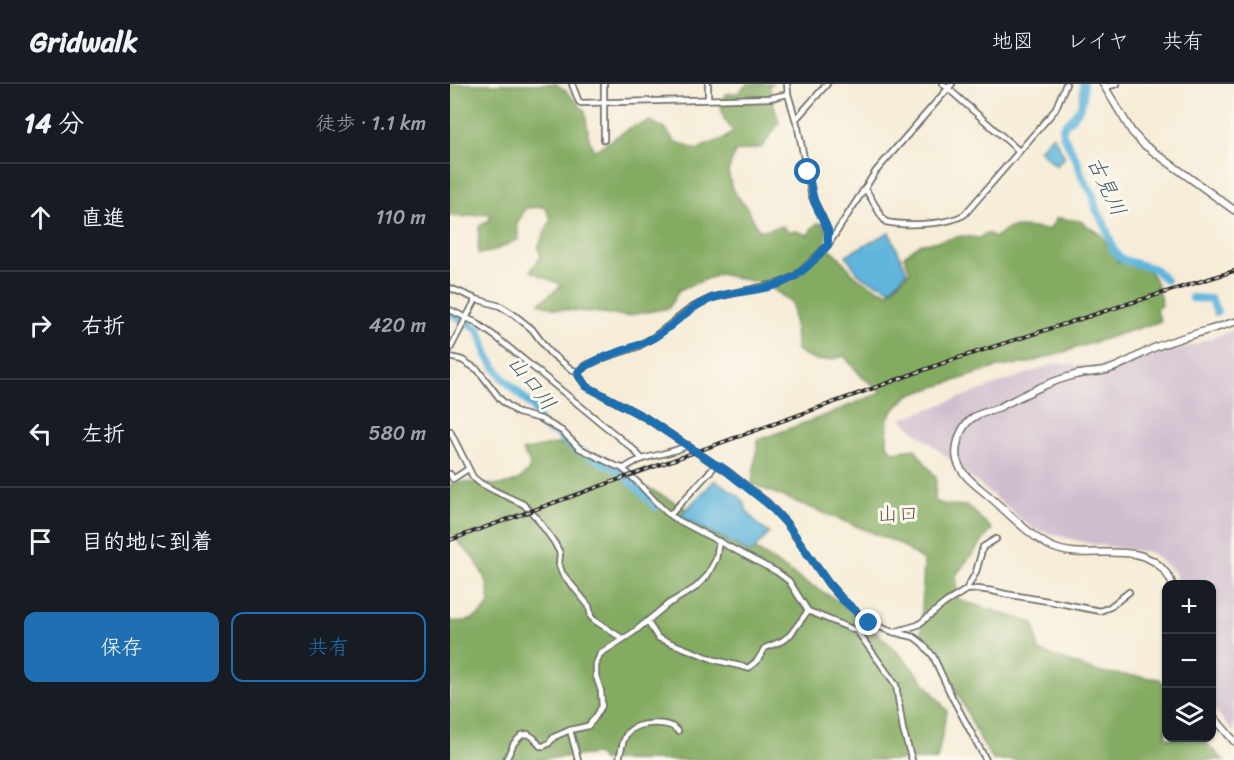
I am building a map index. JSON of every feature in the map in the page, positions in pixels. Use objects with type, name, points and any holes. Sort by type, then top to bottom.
[{"type":"street","points":[[572,84],[581,104],[770,98],[788,94]]},
{"type":"street","points":[[604,84],[604,140]]},
{"type":"street","points":[[708,84],[708,99]]},
{"type":"street","points":[[787,84],[814,201],[828,230],[828,245]]},
{"type":"street","points":[[796,119],[827,84]]},
{"type":"street","points":[[943,84],[950,86],[1019,151]]},
{"type":"street","points":[[865,188],[886,222],[926,223],[953,220],[965,214],[1056,108],[1066,84]]},
{"type":"street","points":[[1117,84],[1104,86],[1132,132],[1143,144],[1234,210]]},
{"type":"street","points":[[578,372],[587,364],[637,347],[654,337],[691,308],[711,298],[780,284],[795,276],[828,245],[876,171],[950,86]]},
{"type":"street","points":[[450,288],[500,306],[513,314],[532,329],[549,352],[578,372],[586,386],[646,418],[688,445],[726,470],[768,504],[787,524],[828,583],[842,599],[869,623],[914,638],[922,643],[933,656],[986,760]]},
{"type":"street","points":[[450,349],[476,298]]},
{"type":"street","points":[[450,310],[475,322],[496,337],[633,449],[642,459]]},
{"type":"street","points":[[1171,580],[1161,567],[1145,557],[1126,553],[1063,550],[1050,546],[1030,532],[966,476],[957,461],[957,445],[962,429],[971,418],[989,412],[1031,391],[1077,375],[1108,370],[1156,347],[1234,322]]},
{"type":"street","points":[[450,357],[462,360],[477,370],[501,400],[518,412],[538,418],[562,431],[579,448],[618,467],[625,468],[642,459],[675,452],[688,445]]},
{"type":"street","points":[[450,430],[473,477],[480,483],[529,508],[554,542],[560,553],[561,573],[589,606],[591,616],[623,639]]},
{"type":"street","points":[[670,515],[716,465]]},
{"type":"street","points":[[620,466],[670,515],[768,567],[789,581],[808,611],[857,631],[896,685],[903,730],[912,760]]},
{"type":"street","points":[[450,474],[453,479],[468,469]]},
{"type":"street","points":[[966,590],[976,572],[983,547],[996,538]]},
{"type":"street","points":[[506,760],[514,743],[522,735],[528,734],[540,746],[544,746],[554,737],[588,726],[602,706],[601,691],[596,676],[596,664],[600,654],[668,604],[695,588],[707,576],[716,559],[719,541]]},
{"type":"street","points":[[893,632],[918,625],[945,603],[966,590],[993,591],[1100,611],[1110,607],[1128,592]]},
{"type":"street","points":[[647,621],[658,638],[715,660],[748,668],[758,661],[765,648],[790,635],[808,611]]},
{"type":"street","points":[[857,631],[869,623]]},
{"type":"street","points":[[1216,720],[1234,741]]},
{"type":"street","points":[[619,760],[623,741],[636,727],[663,724],[674,726],[678,731]]},
{"type":"street","points":[[570,730],[578,760]]},
{"type":"shaded area","points":[[1234,330],[1234,733],[1216,711],[1216,580],[1176,580],[1175,573],[1152,553],[1091,544],[1033,529],[901,419],[1056,363],[1095,367],[1176,351]]},
{"type":"green space","points":[[450,84],[556,84],[585,111],[589,139],[594,151],[630,128],[650,121],[666,129],[674,141],[697,150],[730,135],[733,131],[724,119],[720,103],[726,94],[738,93],[747,84],[772,84],[769,86],[779,123],[762,147],[735,152],[728,172],[732,189],[747,208],[759,230],[783,226],[788,231],[808,235],[818,223],[823,224],[826,230],[826,246],[858,278],[868,284],[888,293],[910,271],[904,256],[921,243],[962,236],[979,238],[985,234],[990,234],[993,238],[1015,227],[1049,230],[1057,218],[1080,221],[1097,232],[1102,236],[1117,261],[1146,269],[1153,276],[1162,305],[1156,309],[1161,321],[1029,363],[998,367],[907,396],[888,417],[887,445],[893,452],[915,449],[936,478],[935,501],[946,505],[968,506],[992,529],[956,575],[959,600],[1034,623],[1039,651],[1098,672],[1160,679],[1162,683],[1162,742],[1204,742],[1224,760],[993,760],[947,672],[921,633],[924,561],[898,543],[752,484],[758,440],[882,392],[862,377],[844,356],[831,360],[814,360],[797,350],[792,303],[766,284],[719,274],[679,290],[669,308],[625,316],[556,309],[539,303],[562,285],[530,271],[541,257],[538,248],[551,219],[545,207],[526,208],[517,224],[519,239],[491,252],[478,254],[479,227],[490,219],[489,213],[462,217],[450,216]]},
{"type":"green space","points":[[561,443],[712,523],[838,601],[861,619],[904,659],[947,711],[937,760],[602,760],[597,754],[531,760],[450,760],[450,621],[473,619],[490,603],[487,583],[476,561],[450,533],[450,484],[464,482],[509,484],[524,476],[530,468],[529,461],[522,451]]},
{"type":"water","points":[[1053,135],[1065,157],[1056,166],[1039,150]]},
{"type":"water","points":[[889,232],[907,271],[890,290],[860,275],[846,255]]},
{"type":"water","points":[[715,480],[739,496],[757,524],[769,533],[751,553],[681,515]]},
{"type":"waterway","name":"古見川","points":[[1083,84],[1082,104],[1063,127],[1063,135],[1077,161],[1083,179],[1093,194],[1096,209],[1104,223],[1113,249],[1124,260],[1155,269],[1166,280]]},
{"type":"waterway","name":"古見川","points":[[1192,298],[1211,299],[1217,312]]},
{"type":"waterway","name":"山口川","points":[[450,313],[479,330],[488,357],[503,378],[533,407],[541,425],[557,433],[573,448],[616,469],[656,507]]},
{"type":"railway","points":[[450,540],[949,361],[1234,271]]},
{"type":"district","name":"山口","points":[[898,514]]},
{"type":"route","points":[[808,172],[811,193],[828,230],[829,238],[828,245],[821,253],[795,276],[780,284],[711,298],[691,308],[666,329],[637,347],[587,364],[578,372],[586,386],[646,418],[720,466],[758,494],[787,524],[828,583],[869,623]]}]
